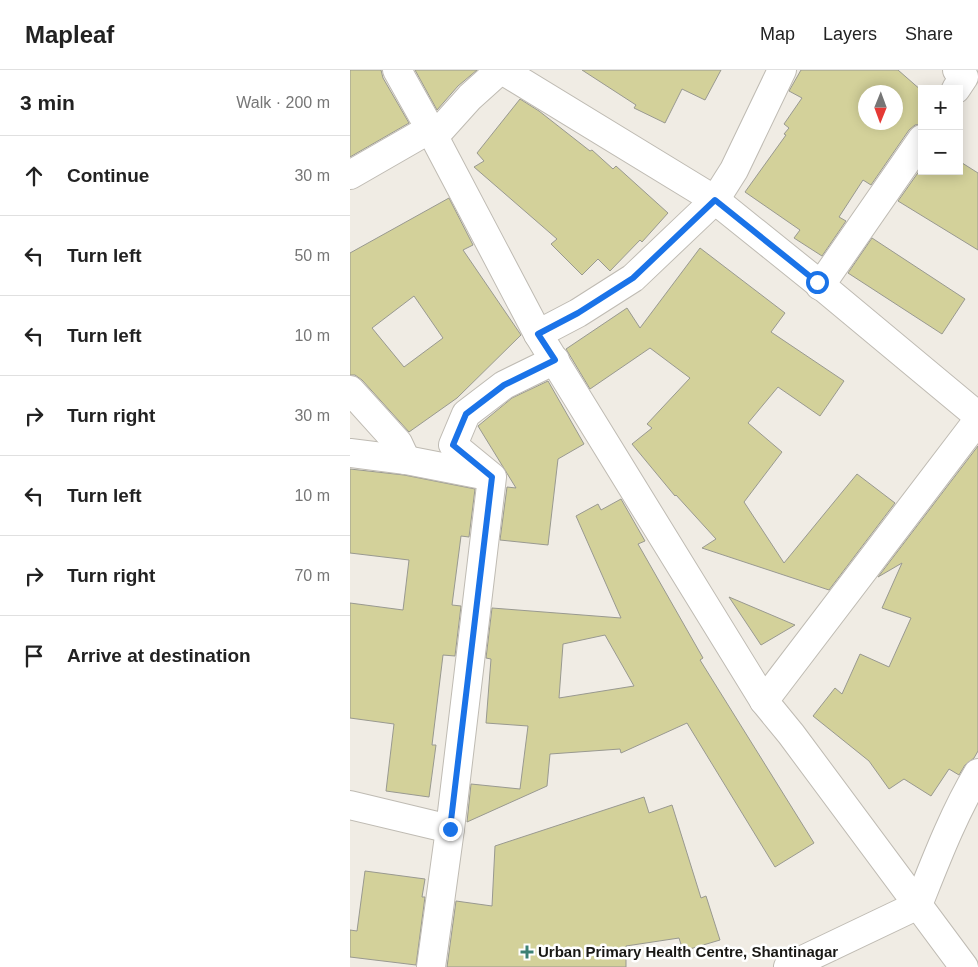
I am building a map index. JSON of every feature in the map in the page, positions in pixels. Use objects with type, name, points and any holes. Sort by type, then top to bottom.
[{"type":"street","points":[[397,70],[538,334],[764,701],[791,734],[964,967]]},
{"type":"street","points":[[350,175],[432,133],[501,70],[715,200],[978,416]]},
{"type":"street","points":[[538,334],[578,313],[633,278],[715,200],[734,170],[782,70]]},
{"type":"street","points":[[820,286],[918,144]]},
{"type":"street","points":[[492,477],[453,445],[466,414],[504,385],[555,360]]},
{"type":"street","points":[[350,390],[398,443],[406,460]]},
{"type":"street","points":[[764,701],[978,420]]},
{"type":"street","points":[[350,453],[406,460],[492,477]]},
{"type":"street","points":[[431,967],[450,829],[492,477]]},
{"type":"street","points":[[788,967],[918,905],[962,800],[978,773]]},
{"type":"street","points":[[350,805],[450,829]]},
{"type":"building","points":[[350,70],[381,70],[383,78],[409,123],[350,157]]},
{"type":"building","points":[[415,70],[477,70],[458,86],[437,110]]},
{"type":"building","points":[[582,70],[721,70],[705,100],[682,89],[665,123],[634,108],[636,105]]},
{"type":"building","points":[[801,70],[898,70],[918,88],[918,125],[909,130],[871,185],[863,180],[839,217],[846,221],[822,256],[794,238],[800,230],[745,192],[786,135],[784,134],[789,128],[784,124],[802,98],[789,91]]},
{"type":"building","points":[[520,99],[539,111],[590,151],[592,150],[613,169],[616,166],[668,213],[642,242],[640,240],[610,271],[598,259],[582,275],[551,244],[557,239],[474,167],[484,161],[477,153]]},
{"type":"building","points":[[963,164],[978,173],[978,250],[898,201],[918,173],[918,175],[963,175]]},
{"type":"building","points":[[449,198],[473,245],[463,250],[521,335],[457,398],[409,432],[362,380],[355,375],[350,375],[350,253]],"holes":[[[414,296],[443,338],[404,367],[372,328]]]},
{"type":"building","points":[[872,238],[965,299],[942,334],[848,273]]},
{"type":"building","points":[[700,248],[785,313],[771,332],[844,381],[820,416],[778,387],[748,423],[782,452],[744,502],[784,563],[857,474],[895,503],[829,590],[702,548],[716,539],[675,496],[632,444],[652,428],[647,424],[690,378],[650,348],[590,389],[566,349],[627,308],[640,328]]},
{"type":"building","points":[[548,381],[584,444],[558,459],[548,545],[500,540],[507,487],[516,488],[478,426],[512,398]]},
{"type":"building","points":[[978,446],[978,751],[974,758],[965,765],[959,775],[949,769],[931,796],[904,779],[889,789],[869,761],[813,716],[835,688],[842,694],[860,654],[889,667],[911,618],[882,608],[902,563],[878,577]]},
{"type":"building","points":[[350,469],[404,475],[475,489],[469,537],[461,536],[452,605],[461,606],[455,656],[443,655],[432,745],[436,745],[429,797],[386,791],[394,724],[350,718],[350,603],[403,610],[409,560],[350,553]]},
{"type":"building","points":[[621,499],[645,541],[638,544],[703,658],[700,660],[814,843],[775,867],[687,723],[621,753],[620,749],[550,754],[547,786],[467,822],[471,784],[520,789],[528,726],[486,723],[491,659],[486,658],[492,608],[621,618],[576,516],[598,504],[601,510]],"holes":[[[605,635],[634,686],[559,698],[563,644]]]},
{"type":"building","points":[[729,597],[795,625],[761,645]]},
{"type":"building","points":[[644,797],[649,813],[672,805],[701,898],[706,896],[720,940],[683,951],[679,938],[626,946],[626,967],[447,967],[456,901],[492,906],[495,846]]},
{"type":"building","points":[[365,871],[425,879],[422,897],[425,897],[416,965],[350,957],[350,930],[357,931]]},
{"type":"place","name":"Urban Primary Health Centre, Shantinagar","points":[[527,952]]},
{"type":"route","points":[[450,829],[492,477],[453,445],[466,414],[504,385],[555,360],[538,334],[578,313],[633,278],[715,200],[817,282]]}]
